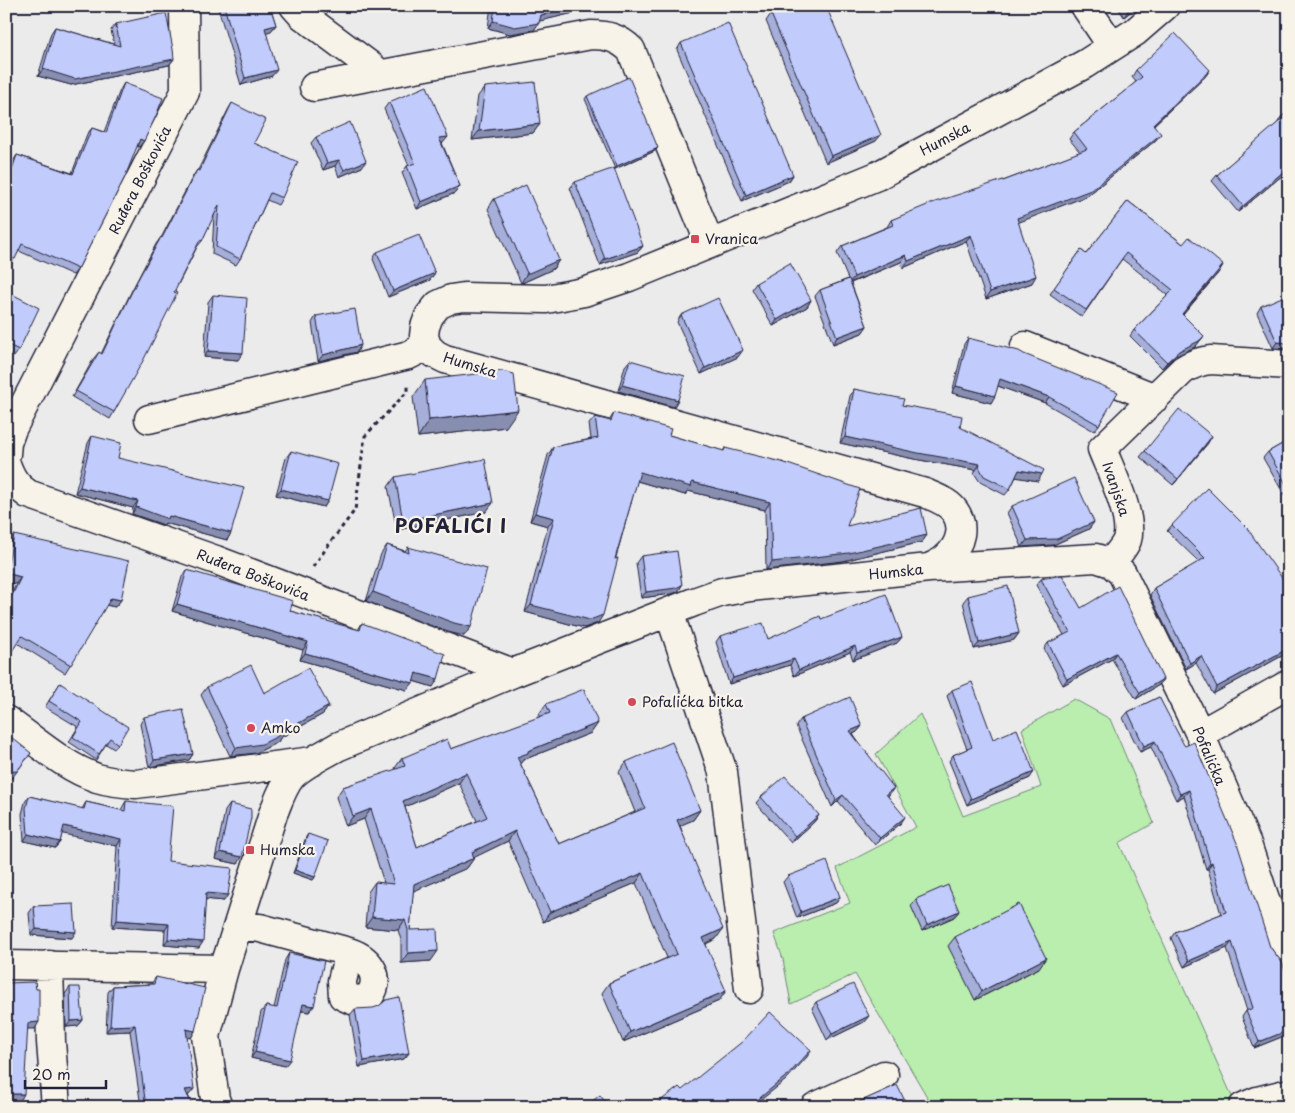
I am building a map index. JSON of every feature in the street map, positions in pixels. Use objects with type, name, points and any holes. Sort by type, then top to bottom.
[{"type":"street","name":"Ruđera Boškovića","points":[[6,454],[7,443],[12,429],[185,92],[184,6]]},
{"type":"street","points":[[294,6],[302,16],[373,68],[377,75]]},
{"type":"street","points":[[1085,6],[1112,46]]},
{"type":"street","name":"Humska","points":[[218,1107],[215,1099],[206,1036],[224,969],[273,814],[282,791],[291,777],[312,761],[337,747],[513,673],[722,592],[750,587],[929,568],[945,559],[956,548],[961,535],[960,521],[952,508],[939,499],[418,350],[429,316],[438,306],[450,299],[464,297],[546,299],[584,292],[629,277],[877,176],[1085,64],[1135,32],[1165,6]]},
{"type":"street","points":[[314,87],[591,35],[614,38],[624,43],[630,50],[710,244]]},
{"type":"street","points":[[1025,346],[1155,398]]},
{"type":"street","points":[[149,419],[418,350]]},
{"type":"street","name":"Ivanjska","points":[[1111,563],[1126,543],[1129,531],[1127,516],[1102,449],[1183,370],[1202,361],[1289,365]]},
{"type":"street","name":"Ruđera Boškovića","points":[[6,464],[17,486],[28,494],[216,560],[513,673]]},
{"type":"street","points":[[929,568],[1096,558],[1111,563]]},
{"type":"street","name":"Pofalićka","points":[[1111,563],[1122,574],[1200,734],[1246,844],[1281,948],[1289,959]]},
{"type":"street","points":[[669,612],[723,772],[749,989]]},
{"type":"street","points":[[1200,734],[1289,684]]},
{"type":"street","points":[[6,720],[78,770],[96,778],[114,782],[136,784],[312,761]]},
{"type":"street","points":[[238,925],[260,928],[349,952]]},
{"type":"street","points":[[6,964],[224,969]]},
{"type":"street","points":[[49,964],[51,1042],[56,1107]]},
{"type":"street","points":[[815,1107],[884,1076]]},
{"type":"street","points":[[1243,1107],[1257,1101],[1289,1093]]},
{"type":"path","points":[[297,592],[333,539],[356,510],[365,436],[408,391],[418,350]]},
{"type":"green space","points":[[1074,699],[1110,719],[1154,823],[1119,843],[1235,1103],[1224,1107],[933,1107],[855,974],[791,1004],[783,959],[774,933],[850,903],[837,868],[916,827],[876,754],[920,714],[963,816],[1041,787],[1022,729]]},
{"type":"building","points":[[224,6],[270,6],[276,25],[265,28],[277,70],[245,78]]},
{"type":"building","points":[[495,6],[577,6],[541,15],[539,23],[515,27],[493,21]]},
{"type":"building","points":[[790,6],[826,6],[881,135],[831,156],[771,14]]},
{"type":"building","points":[[166,13],[174,59],[75,79],[43,69],[55,27],[120,46],[116,24]]},
{"type":"building","points":[[728,23],[793,175],[746,195],[681,43]]},
{"type":"building","points":[[1175,33],[1210,70],[1153,124],[1161,134],[1091,190],[1017,218],[1036,276],[990,292],[971,235],[908,261],[906,255],[854,277],[842,246],[893,225],[891,220],[932,203],[1003,181],[1087,149],[1074,132],[1142,77],[1136,70]]},
{"type":"building","points":[[629,77],[658,148],[617,166],[587,96]]},
{"type":"building","points":[[535,82],[540,124],[479,131],[485,87]]},
{"type":"building","points":[[124,83],[163,98],[144,141],[140,139],[125,177],[78,269],[22,244],[15,259],[6,255],[6,187],[17,155],[73,174],[92,128],[106,133]]},
{"type":"building","points":[[427,86],[448,137],[439,138],[460,186],[421,202],[407,166],[415,163],[389,102]]},
{"type":"building","points":[[232,103],[266,120],[254,143],[298,162],[282,198],[270,193],[240,259],[216,247],[219,205],[174,292],[177,293],[144,359],[114,412],[76,391],[99,352],[102,354],[136,283],[162,238],[197,170],[199,171]]},
{"type":"building","points":[[1289,111],[1289,167],[1243,206],[1217,175]]},
{"type":"building","points":[[350,122],[366,161],[344,170],[339,160],[327,163],[316,137]]},
{"type":"building","points":[[614,168],[643,246],[605,259],[575,182]]},
{"type":"building","points":[[526,185],[559,260],[529,273],[527,273],[494,199]]},
{"type":"building","points":[[1128,201],[1183,244],[1189,237],[1223,265],[1182,314],[1204,336],[1199,341],[1179,351],[1167,362],[1134,330],[1173,290],[1126,253],[1086,310],[1054,288],[1081,250],[1086,254]]},
{"type":"building","points":[[419,235],[435,273],[393,291],[377,252]]},
{"type":"building","points":[[790,263],[811,300],[777,320],[756,283]]},
{"type":"building","points":[[849,279],[867,326],[837,337],[820,290]]},
{"type":"building","points":[[8,292],[39,308],[19,350],[6,344],[6,295]]},
{"type":"building","points":[[1289,294],[1289,343],[1277,342],[1261,306]]},
{"type":"building","points":[[213,295],[247,298],[243,353],[208,351]]},
{"type":"building","points":[[718,298],[743,350],[705,368],[681,315]]},
{"type":"building","points":[[355,309],[361,345],[323,355],[316,316]]},
{"type":"building","points":[[968,338],[1019,351],[1118,392],[1099,425],[1049,397],[1000,379],[995,396],[956,386]]},
{"type":"building","points":[[630,360],[685,376],[678,400],[622,385]]},
{"type":"building","points":[[502,371],[514,374],[518,410],[429,420],[425,380]]},
{"type":"building","points":[[854,389],[904,399],[902,405],[962,416],[960,427],[1044,470],[1042,474],[1019,470],[1010,489],[984,476],[979,467],[980,464],[845,437]]},
{"type":"building","points":[[1179,409],[1212,436],[1178,479],[1145,451]]},
{"type":"building","points":[[614,413],[671,429],[669,435],[724,451],[725,448],[782,462],[860,489],[847,526],[921,508],[927,535],[849,553],[772,562],[770,502],[692,482],[691,487],[640,472],[615,559],[618,558],[603,615],[590,620],[531,605],[554,518],[535,513],[553,447],[598,438],[595,417],[611,421]]},
{"type":"building","points":[[92,436],[121,443],[118,458],[244,488],[231,533],[169,516],[168,519],[136,507],[138,501],[80,487]]},
{"type":"building","points":[[1289,440],[1289,489],[1268,452]]},
{"type":"building","points":[[291,451],[338,464],[328,501],[281,489]]},
{"type":"building","points":[[485,459],[493,503],[403,521],[395,477]]},
{"type":"building","points":[[1074,478],[1094,522],[1057,539],[1027,540],[1012,506]]},
{"type":"building","points":[[1207,488],[1247,528],[1289,588],[1289,648],[1217,687],[1201,656],[1190,663],[1154,588],[1205,558],[1172,525]]},
{"type":"building","points":[[6,491],[9,492],[6,505]]},
{"type":"building","points":[[14,535],[129,561],[121,600],[111,598],[71,665],[22,636],[6,660],[6,608],[21,577],[6,573]]},
{"type":"building","points":[[387,545],[409,553],[408,547],[487,569],[471,627],[454,623],[373,592]]},
{"type":"building","points":[[677,551],[682,585],[676,588],[646,592],[641,556]]},
{"type":"building","points":[[187,570],[293,601],[290,611],[360,630],[362,623],[445,654],[438,679],[416,673],[413,683],[305,653],[308,642],[177,604]]},
{"type":"building","points":[[1062,575],[1081,608],[1118,586],[1163,679],[1140,693],[1116,653],[1067,679],[1048,643],[1070,632],[1041,579]]},
{"type":"building","points":[[1008,586],[1019,633],[979,643],[968,596]]},
{"type":"building","points":[[886,594],[902,637],[857,653],[855,646],[799,670],[794,659],[733,678],[720,636],[763,623],[768,639],[820,616],[821,619]]},
{"type":"building","points":[[251,665],[264,693],[308,668],[329,706],[262,744],[236,748],[207,687]]},
{"type":"building","points":[[972,682],[993,739],[1017,729],[1034,772],[971,799],[953,755],[972,747],[952,690]]},
{"type":"building","points":[[60,683],[128,727],[118,744],[110,738],[99,754],[73,737],[82,722],[49,701]]},
{"type":"building","points":[[584,689],[598,723],[517,757],[559,844],[645,808],[626,762],[672,742],[700,810],[677,820],[723,929],[703,938],[726,991],[630,1032],[609,983],[677,954],[643,873],[550,912],[515,831],[472,852],[474,858],[414,884],[410,930],[437,929],[438,951],[408,953],[408,930],[405,920],[372,917],[375,882],[394,884],[371,809],[353,816],[343,787],[405,766],[402,758],[447,739],[451,749],[550,713],[546,704]],"holes":[[[466,773],[487,817],[417,847],[403,801]]]},
{"type":"building","points":[[850,697],[862,726],[850,731],[894,788],[886,794],[905,817],[880,838],[843,795],[836,800],[801,719]]},
{"type":"building","points":[[1159,697],[1184,745],[1194,742],[1237,843],[1270,947],[1284,965],[1289,980],[1289,1030],[1259,1042],[1246,1011],[1253,1008],[1232,942],[1189,961],[1175,932],[1226,912],[1189,790],[1180,794],[1155,741],[1144,746],[1128,712]]},
{"type":"building","points":[[183,709],[193,754],[154,760],[144,717]]},
{"type":"building","points":[[6,733],[31,753],[17,771],[6,772]]},
{"type":"building","points":[[785,776],[819,815],[795,836],[761,797]]},
{"type":"building","points":[[29,796],[84,809],[86,802],[125,811],[126,801],[173,806],[168,861],[232,868],[228,895],[206,893],[203,942],[168,939],[169,924],[117,920],[121,839],[64,826],[60,842],[28,834],[26,808]]},
{"type":"building","points":[[230,804],[251,809],[251,818],[242,857],[220,852]]},
{"type":"building","points":[[308,834],[328,841],[315,877],[295,870]]},
{"type":"building","points":[[827,861],[840,897],[801,912],[788,876]]},
{"type":"building","points":[[948,885],[959,911],[927,925],[916,899]]},
{"type":"building","points":[[74,904],[76,932],[36,929],[34,906]]},
{"type":"building","points":[[1019,904],[1046,958],[982,991],[955,937]]},
{"type":"building","points":[[289,953],[324,961],[314,1006],[303,1004],[290,1060],[255,1052],[266,1006],[277,1008]]},
{"type":"building","points":[[156,977],[205,988],[195,1031],[186,1029],[194,1089],[185,1090],[193,1107],[146,1107],[135,1025],[110,1026],[113,986],[154,984]]},
{"type":"building","points":[[35,982],[36,989],[39,989],[39,1022],[28,1023],[24,1094],[6,1094],[6,983]]},
{"type":"building","points":[[853,984],[869,1016],[832,1034],[816,1002]]},
{"type":"building","points":[[70,987],[80,987],[83,1020],[71,1021]]},
{"type":"building","points":[[399,997],[409,1053],[364,1061],[355,1009],[373,1008],[386,1000]]},
{"type":"building","points":[[770,1012],[811,1050],[790,1073],[749,1107],[652,1107],[679,1087],[682,1090],[743,1041]]},
{"type":"building","points":[[897,1085],[908,1107],[848,1107]]},
{"type":"building","points":[[600,1095],[609,1107],[585,1107]]},
{"type":"place","name":"Vranica","points":[[695,239]]},
{"type":"place","name":"Pofalićka bitka","points":[[632,702]]},
{"type":"place","name":"Amko","points":[[251,728]]},
{"type":"place","name":"Humska","points":[[250,850]]},
{"type":"district","name":"POFALIĆI I","points":[[451,526]]}]
